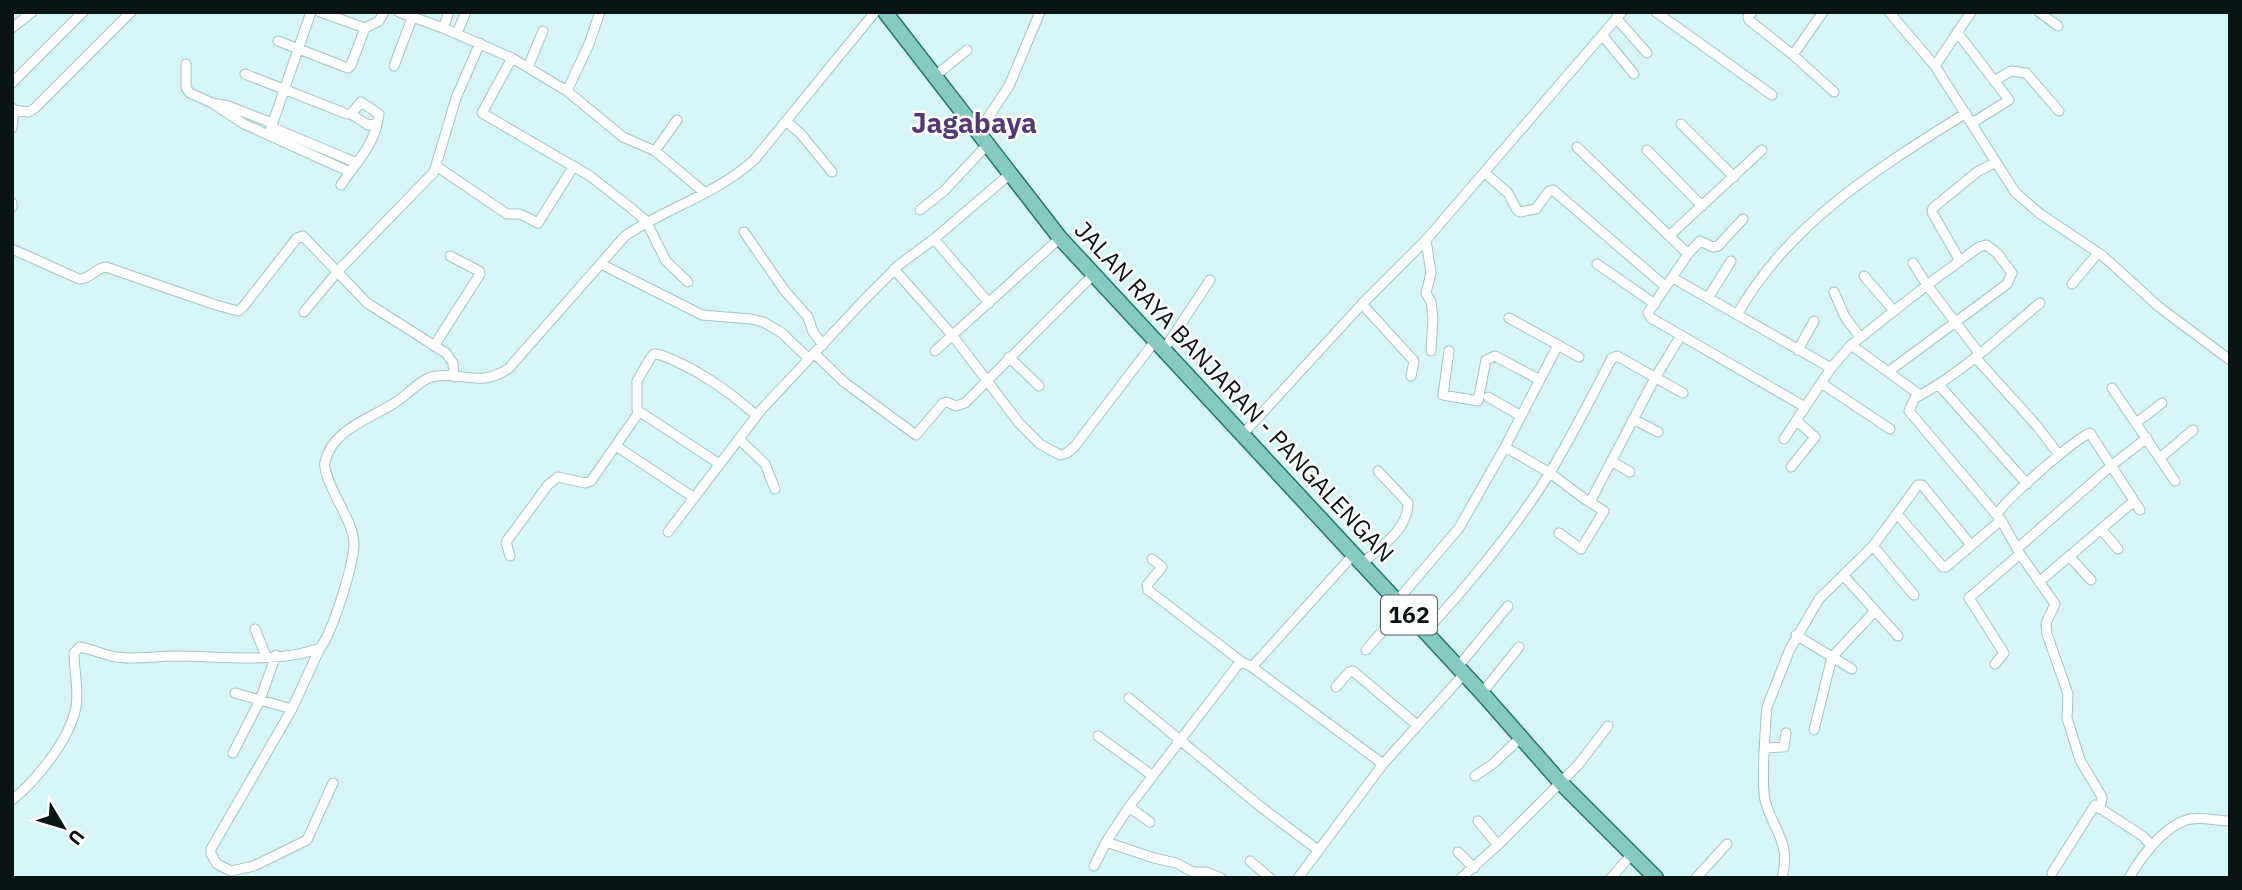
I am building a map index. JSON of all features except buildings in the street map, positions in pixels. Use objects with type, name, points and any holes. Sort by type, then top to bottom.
[{"type":"main road","name":"JALAN RAYA BANJARAN - PANGALENGAN","points":[[885,12],[1060,238],[1482,693],[1561,783],[1657,878]]},
{"type":"street","points":[[12,28],[32,12]]},
{"type":"street","points":[[12,83],[83,12]]},
{"type":"street","points":[[12,128],[13,109],[28,112],[34,108],[131,12]]},
{"type":"street","points":[[270,129],[312,12]]},
{"type":"street","points":[[320,12],[365,28]]},
{"type":"street","points":[[278,41],[348,68],[365,28],[379,21],[384,12]]},
{"type":"street","points":[[399,12],[481,43],[528,67],[567,91],[623,137],[654,151],[704,192]]},
{"type":"street","points":[[443,28],[449,12]]},
{"type":"street","points":[[457,33],[466,12]]},
{"type":"street","points":[[567,91],[589,44],[600,12]]},
{"type":"street","points":[[333,783],[307,839],[254,866],[225,873],[213,859],[211,849],[292,709],[330,632],[353,554],[354,537],[351,526],[324,470],[331,450],[350,429],[396,403],[420,383],[437,376],[471,380],[490,378],[505,371],[625,236],[646,221],[704,192],[747,166],[875,12]]},
{"type":"street","points":[[920,210],[953,183],[982,140],[1009,86],[1040,12]]},
{"type":"street","points":[[1656,12],[1772,95]]},
{"type":"street","points":[[1752,12],[1749,20],[1834,92]]},
{"type":"street","points":[[1793,55],[1823,12]]},
{"type":"street","points":[[1889,12],[1936,66],[2015,191],[2034,209],[2098,253],[2159,307],[2229,358]]},
{"type":"street","points":[[1936,66],[1971,12]]},
{"type":"street","points":[[2039,12],[2058,26]]},
{"type":"street","points":[[1242,435],[1362,304],[1426,240],[1619,15],[1647,53]]},
{"type":"street","points":[[394,66],[412,18]]},
{"type":"street","points":[[528,67],[543,31]]},
{"type":"street","points":[[1957,32],[2009,101],[1972,123]]},
{"type":"street","points":[[1602,35],[1634,74]]},
{"type":"street","points":[[304,312],[338,271],[430,177],[436,166],[456,98],[481,43]]},
{"type":"street","points":[[934,76],[967,50]]},
{"type":"street","points":[[512,58],[482,113],[590,176],[646,221],[664,259],[688,282]]},
{"type":"street","points":[[186,64],[187,90],[212,103],[224,113],[357,163]]},
{"type":"street","points":[[1994,81],[2011,71],[2026,74],[2059,111]]},
{"type":"street","points":[[245,74],[351,114],[368,125],[376,124]]},
{"type":"street","points":[[341,185],[373,139],[379,114],[364,102],[357,104],[351,114]]},
{"type":"street","points":[[1737,315],[1769,268],[1811,223],[1872,173],[1966,113]]},
{"type":"street","points":[[654,151],[677,120]]},
{"type":"street","points":[[786,122],[800,133],[832,172]]},
{"type":"street","points":[[1681,124],[1734,177]]},
{"type":"street","points":[[270,129],[350,172]]},
{"type":"street","points":[[1577,147],[1688,254]]},
{"type":"street","points":[[1647,150],[1702,205]]},
{"type":"street","points":[[1669,236],[1762,150]]},
{"type":"street","points":[[1960,261],[1932,212],[1933,208],[1977,172],[1996,162]]},
{"type":"street","points":[[436,166],[507,214],[520,214],[538,223],[574,166]]},
{"type":"street","points":[[1485,173],[1508,193],[1520,212],[1536,209],[1549,191],[1553,190],[1666,287]]},
{"type":"street","points":[[668,532],[757,415],[894,269],[934,239],[1010,174]]},
{"type":"street","points":[[1743,219],[1718,246],[1713,247],[1700,241],[1688,254],[1649,316],[1680,337],[1805,407]]},
{"type":"street","points":[[744,232],[785,291],[808,317],[813,332],[823,345]]},
{"type":"street","points":[[12,249],[79,279],[85,279],[101,267],[106,267],[238,311],[300,236],[308,240],[368,303],[451,359],[454,377]]},
{"type":"street","points":[[935,351],[1060,238]]},
{"type":"street","points":[[934,239],[989,303]]},
{"type":"street","points":[[1426,240],[1431,273],[1426,293],[1431,302],[1433,318],[1431,351]]},
{"type":"street","points":[[1784,439],[1830,368],[1860,337],[1979,247],[1986,245],[1997,253],[2012,273],[2007,284],[1888,372]]},
{"type":"street","points":[[2072,284],[2098,253]]},
{"type":"street","points":[[434,346],[480,274],[450,256]]},
{"type":"street","points":[[1708,298],[1731,261]]},
{"type":"street","points":[[1913,263],[1977,355],[2059,455]]},
{"type":"street","points":[[601,264],[702,314],[751,318],[763,322],[782,333],[916,435],[943,403],[960,406],[1093,275]]},
{"type":"street","points":[[1597,264],[1655,304]]},
{"type":"street","points":[[894,269],[953,337],[1019,423],[1040,444],[1060,455],[1075,446],[1210,280]]},
{"type":"street","points":[[1864,276],[1894,312]]},
{"type":"street","points":[[1673,278],[1830,368]]},
{"type":"street","points":[[1833,292],[1845,317],[1860,337]]},
{"type":"street","points":[[2040,303],[2006,334],[1939,385],[1920,395],[1909,408],[1910,414],[1999,518],[2054,604],[2046,623],[2047,634],[2068,694],[2067,718],[2070,733],[2080,760],[2102,797],[2052,873]]},
{"type":"street","points":[[1362,304],[1414,361],[1411,376]]},
{"type":"street","points":[[1509,318],[1579,357]]},
{"type":"street","points":[[1798,350],[1814,321]]},
{"type":"street","points":[[1588,501],[1680,337]]},
{"type":"street","points":[[1366,650],[1387,626],[1388,613],[1396,602],[1459,528],[1558,345]]},
{"type":"street","points":[[1851,345],[1920,395]]},
{"type":"street","points":[[1449,352],[1443,395],[1478,401],[1486,360],[1495,356],[1540,380]]},
{"type":"street","points":[[718,463],[639,412],[636,407],[638,381],[646,363],[658,354],[694,369],[716,382],[757,415]]},
{"type":"street","points":[[1425,632],[1491,555],[1549,473],[1612,358],[1617,356],[1684,393]]},
{"type":"street","points":[[1009,357],[1039,386]]},
{"type":"street","points":[[1821,383],[1890,429]]},
{"type":"street","points":[[1939,385],[2027,484]]},
{"type":"street","points":[[2112,388],[2175,481]]},
{"type":"street","points":[[1488,397],[1521,416]]},
{"type":"street","points":[[2136,423],[2162,403]]},
{"type":"street","points":[[510,556],[506,542],[548,485],[558,477],[585,483],[591,481],[639,412]]},
{"type":"street","points":[[1633,419],[1658,432]]},
{"type":"street","points":[[1791,467],[1815,437],[1797,421]]},
{"type":"street","points":[[2160,458],[2193,430]]},
{"type":"street","points":[[1896,514],[1943,567],[1946,567],[1999,518],[2005,502],[2059,455],[2090,433],[2140,510]]},
{"type":"street","points":[[1995,664],[2004,653],[1969,598],[2112,465],[2147,438]]},
{"type":"street","points":[[739,439],[765,464],[775,489]]},
{"type":"street","points":[[616,446],[693,497]]},
{"type":"street","points":[[1505,447],[1549,473],[1604,512],[1581,550],[1559,533]]},
{"type":"street","points":[[1611,461],[1630,472]]},
{"type":"street","points":[[1252,667],[1357,559],[1399,530],[1408,512],[1408,503],[1378,471]]},
{"type":"street","points":[[1782,878],[1783,843],[1765,802],[1763,788],[1767,707],[1796,635],[1823,593],[1873,546],[1918,485],[1922,485],[1971,545]]},
{"type":"street","points":[[2039,582],[2134,500]]},
{"type":"street","points":[[2101,529],[2118,549]]},
{"type":"street","points":[[1873,546],[1914,595]]},
{"type":"street","points":[[2069,556],[2091,580]]},
{"type":"street","points":[[1152,559],[1162,567],[1147,585],[1148,590],[1382,764]]},
{"type":"street","points":[[1844,576],[1898,636]]},
{"type":"street","points":[[1298,878],[1382,764],[1461,671],[1508,606]]},
{"type":"street","points":[[1815,730],[1832,657],[1875,611]]},
{"type":"street","points":[[233,753],[260,700],[271,655],[255,629]]},
{"type":"street","points":[[1796,635],[1852,669]]},
{"type":"street","points":[[1482,693],[1519,647]]},
{"type":"street","points":[[12,800],[39,773],[70,724],[76,705],[76,649],[137,658],[271,655],[300,653],[320,648]]},
{"type":"street","points":[[1094,866],[1129,807],[1242,662]]},
{"type":"street","points":[[1336,687],[1353,671],[1417,725]]},
{"type":"street","points":[[235,693],[292,709]]},
{"type":"street","points":[[1129,698],[1261,807],[1318,850]]},
{"type":"street","points":[[1461,878],[1561,783],[1608,726]]},
{"type":"street","points":[[1765,747],[1784,747],[1786,733]]},
{"type":"street","points":[[1098,736],[1153,776]]},
{"type":"street","points":[[1475,776],[1494,763],[1520,738]]},
{"type":"street","points":[[1129,807],[1150,822]]},
{"type":"street","points":[[2097,807],[2144,837],[2151,846]]},
{"type":"street","points":[[2129,878],[2151,846],[2183,821],[2196,818],[2230,821]]},
{"type":"street","points":[[1478,821],[1498,845]]},
{"type":"street","points":[[1106,842],[1176,863],[1193,872],[1206,872],[1221,878]]},
{"type":"street","points":[[1696,878],[1727,844]]},
{"type":"street","points":[[1458,852],[1474,868]]},
{"type":"street","points":[[1611,878],[1632,855]]},
{"type":"street","points":[[1250,861],[1270,878]]},
{"type":"district","name":"Jagabaya","points":[[974,123]]}]
